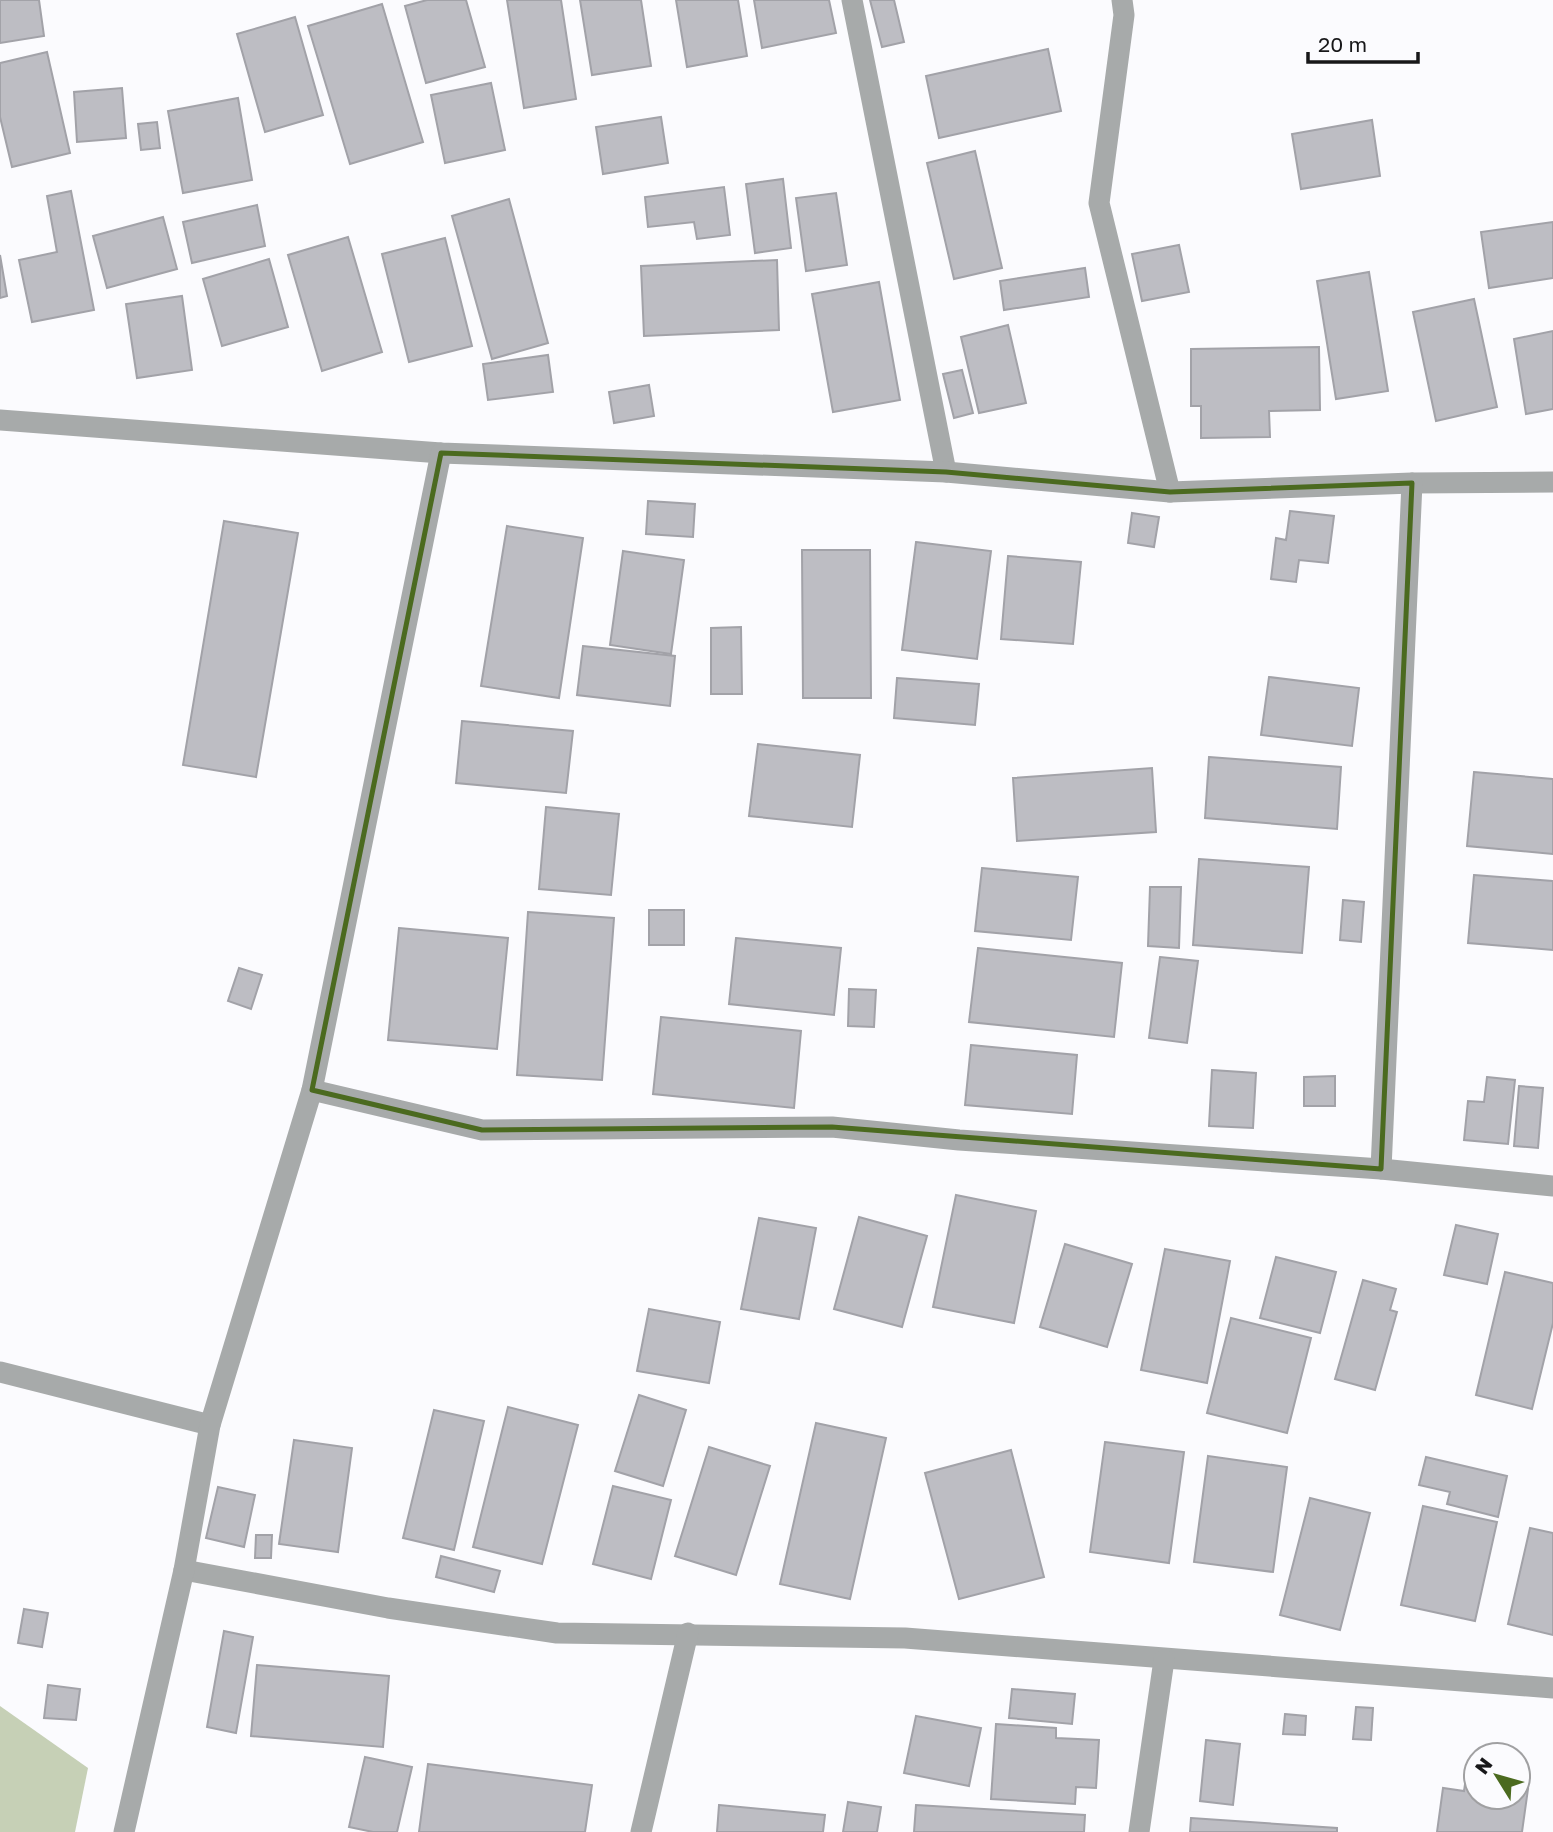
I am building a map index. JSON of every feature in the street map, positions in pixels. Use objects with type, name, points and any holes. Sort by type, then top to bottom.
[{"type":"street","points":[[852,0],[946,472]]},
{"type":"street","points":[[1122,0],[1124,15],[1099,203],[1170,492]]},
{"type":"street","points":[[0,420],[441,453],[946,472],[1170,492],[1412,483],[1553,482]]},
{"type":"street","points":[[124,1832],[184,1570],[210,1425],[312,1090],[441,453]]},
{"type":"street","points":[[1381,1168],[1412,483]]},
{"type":"street","points":[[312,1090],[482,1129],[832,1127],[959,1140],[1381,1168],[1553,1186]]},
{"type":"street","points":[[0,1372],[210,1425]]},
{"type":"street","points":[[184,1570],[388,1608],[557,1633],[905,1638],[1553,1688]]},
{"type":"street","points":[[641,1832],[688,1633]]},
{"type":"street","points":[[1139,1832],[1164,1660]]},
{"type":"highlighted area","points":[[441,453],[946,472],[1170,492],[1412,483],[1381,1169],[832,1127],[482,1130],[312,1090]]},
{"type":"green space","points":[[0,1706],[88,1768],[75,1832],[0,1832]]},
{"type":"building","points":[[0,0],[39,0],[44,36],[0,43]]},
{"type":"building","points":[[427,0],[466,0],[485,67],[426,83],[405,6]]},
{"type":"building","points":[[507,0],[561,0],[576,99],[524,108]]},
{"type":"building","points":[[580,0],[641,0],[651,66],[592,75]]},
{"type":"building","points":[[676,0],[738,0],[747,56],[687,67]]},
{"type":"building","points":[[754,0],[829,0],[836,33],[762,48]]},
{"type":"building","points":[[870,0],[894,0],[904,42],[882,47]]},
{"type":"building","points":[[382,4],[423,142],[350,164],[308,26]]},
{"type":"building","points":[[295,17],[323,115],[265,132],[237,34]]},
{"type":"building","points":[[1048,49],[1061,111],[939,138],[926,76]]},
{"type":"building","points":[[47,52],[70,153],[12,167],[0,117],[0,63]]},
{"type":"building","points":[[491,83],[505,150],[445,163],[431,95]]},
{"type":"building","points":[[122,88],[126,138],[77,142],[74,92]]},
{"type":"building","points":[[238,98],[252,180],[183,193],[168,111]]},
{"type":"building","points":[[661,117],[668,163],[603,174],[596,127]]},
{"type":"building","points":[[1372,120],[1380,176],[1301,189],[1292,134]]},
{"type":"building","points":[[157,122],[160,148],[141,150],[138,124]]},
{"type":"building","points":[[975,151],[1002,268],[954,279],[927,163]]},
{"type":"building","points":[[783,179],[791,248],[755,253],[746,184]]},
{"type":"building","points":[[724,187],[730,235],[697,239],[694,222],[648,227],[645,197]]},
{"type":"building","points":[[71,191],[94,310],[32,322],[19,260],[57,252],[47,196]]},
{"type":"building","points":[[836,193],[847,265],[806,271],[796,198]]},
{"type":"building","points":[[509,199],[548,343],[492,359],[452,216]]},
{"type":"building","points":[[257,205],[265,246],[192,263],[183,222]]},
{"type":"building","points":[[163,217],[177,269],[107,288],[93,236]]},
{"type":"building","points":[[1553,222],[1553,278],[1489,288],[1481,232]]},
{"type":"building","points":[[348,237],[382,352],[322,371],[288,255]]},
{"type":"building","points":[[445,238],[472,346],[409,362],[382,254]]},
{"type":"building","points":[[1179,245],[1189,292],[1142,301],[1132,254]]},
{"type":"building","points":[[0,255],[7,296],[0,298]]},
{"type":"building","points":[[269,259],[288,327],[222,346],[203,279]]},
{"type":"building","points":[[777,260],[779,330],[644,336],[641,266]]},
{"type":"building","points":[[1085,268],[1089,297],[1004,310],[1000,281]]},
{"type":"building","points":[[1369,272],[1388,391],[1336,399],[1317,281]]},
{"type":"building","points":[[879,282],[900,400],[833,412],[812,294]]},
{"type":"building","points":[[182,296],[192,370],[137,378],[126,304]]},
{"type":"building","points":[[1474,299],[1497,407],[1436,421],[1413,312]]},
{"type":"building","points":[[1008,325],[1026,403],[979,413],[961,337]]},
{"type":"building","points":[[1553,331],[1553,409],[1526,414],[1514,339]]},
{"type":"building","points":[[1319,347],[1320,410],[1269,411],[1270,437],[1201,438],[1201,406],[1191,406],[1191,349]]},
{"type":"building","points":[[548,355],[553,392],[488,400],[483,364]]},
{"type":"building","points":[[962,370],[973,413],[954,418],[943,374]]},
{"type":"building","points":[[649,385],[654,416],[614,423],[609,392]]},
{"type":"building","points":[[648,501],[695,504],[693,537],[646,534]]},
{"type":"building","points":[[1290,511],[1334,516],[1328,563],[1299,560],[1296,582],[1271,579],[1276,538],[1286,540]]},
{"type":"building","points":[[1132,513],[1159,517],[1154,547],[1128,543]]},
{"type":"building","points":[[224,521],[298,533],[256,777],[183,765]]},
{"type":"building","points":[[507,526],[583,538],[559,698],[481,686]]},
{"type":"building","points":[[916,542],[991,551],[977,659],[902,650]]},
{"type":"building","points":[[802,550],[870,550],[871,698],[803,698]]},
{"type":"building","points":[[623,551],[684,560],[671,654],[610,645]]},
{"type":"building","points":[[1008,556],[1081,562],[1073,644],[1001,639]]},
{"type":"building","points":[[741,627],[742,694],[711,694],[711,628]]},
{"type":"building","points":[[583,646],[675,656],[670,706],[577,695]]},
{"type":"building","points":[[1269,677],[1359,688],[1352,746],[1261,735]]},
{"type":"building","points":[[897,678],[979,684],[975,725],[894,718]]},
{"type":"building","points":[[462,721],[573,731],[566,793],[456,783]]},
{"type":"building","points":[[758,744],[860,755],[852,827],[749,816]]},
{"type":"building","points":[[1209,757],[1341,767],[1337,829],[1205,818]]},
{"type":"building","points":[[1152,768],[1156,832],[1017,841],[1013,778]]},
{"type":"building","points":[[1474,772],[1553,779],[1553,854],[1467,846]]},
{"type":"building","points":[[546,807],[619,814],[611,895],[539,889]]},
{"type":"building","points":[[1199,859],[1309,867],[1302,953],[1193,945]]},
{"type":"building","points":[[982,868],[1078,877],[1071,940],[975,931]]},
{"type":"building","points":[[1474,875],[1553,881],[1553,950],[1468,943]]},
{"type":"building","points":[[1150,887],[1181,887],[1179,948],[1148,946]]},
{"type":"building","points":[[1343,900],[1364,902],[1361,942],[1340,940]]},
{"type":"building","points":[[649,910],[684,910],[684,945],[649,945]]},
{"type":"building","points":[[528,912],[614,918],[602,1080],[517,1075]]},
{"type":"building","points":[[399,928],[508,938],[497,1049],[388,1040]]},
{"type":"building","points":[[736,938],[841,948],[834,1015],[729,1004]]},
{"type":"building","points":[[978,948],[1122,963],[1114,1037],[969,1022]]},
{"type":"building","points":[[1160,957],[1198,961],[1187,1043],[1149,1038]]},
{"type":"building","points":[[239,968],[262,975],[251,1009],[228,1001]]},
{"type":"building","points":[[849,989],[876,990],[874,1027],[848,1026]]},
{"type":"building","points":[[661,1017],[801,1031],[794,1108],[653,1094]]},
{"type":"building","points":[[971,1045],[1077,1055],[1072,1114],[965,1105]]},
{"type":"building","points":[[1212,1070],[1256,1073],[1253,1128],[1209,1126]]},
{"type":"building","points":[[1335,1076],[1335,1106],[1304,1106],[1304,1077]]},
{"type":"building","points":[[1487,1077],[1515,1080],[1508,1144],[1464,1140],[1468,1101],[1484,1102]]},
{"type":"building","points":[[1519,1086],[1543,1088],[1538,1148],[1514,1146]]},
{"type":"building","points":[[956,1195],[1036,1211],[1014,1323],[933,1307]]},
{"type":"building","points":[[859,1217],[927,1236],[902,1327],[834,1309]]},
{"type":"building","points":[[759,1218],[816,1228],[799,1319],[741,1309]]},
{"type":"building","points":[[1456,1225],[1498,1234],[1487,1284],[1444,1275]]},
{"type":"building","points":[[1065,1244],[1132,1264],[1107,1347],[1040,1327]]},
{"type":"building","points":[[1165,1249],[1230,1261],[1207,1383],[1141,1370]]},
{"type":"building","points":[[1276,1257],[1336,1272],[1320,1333],[1260,1318]]},
{"type":"building","points":[[1505,1272],[1553,1283],[1553,1323],[1532,1409],[1476,1395]]},
{"type":"building","points":[[1363,1280],[1396,1289],[1390,1310],[1397,1312],[1375,1390],[1335,1379]]},
{"type":"building","points":[[649,1309],[720,1322],[709,1383],[637,1371]]},
{"type":"building","points":[[1231,1318],[1311,1338],[1287,1433],[1207,1413]]},
{"type":"building","points":[[639,1395],[686,1410],[663,1486],[615,1471]]},
{"type":"building","points":[[508,1407],[578,1425],[542,1564],[473,1547]]},
{"type":"building","points":[[434,1410],[484,1421],[454,1550],[403,1538]]},
{"type":"building","points":[[816,1423],[886,1438],[850,1599],[780,1584]]},
{"type":"building","points":[[294,1440],[352,1448],[338,1552],[279,1544]]},
{"type":"building","points":[[1105,1442],[1184,1452],[1169,1563],[1090,1552]]},
{"type":"building","points":[[709,1447],[770,1466],[736,1575],[675,1556]]},
{"type":"building","points":[[1011,1450],[1044,1577],[959,1599],[925,1473]]},
{"type":"building","points":[[1208,1456],[1287,1467],[1273,1572],[1194,1562]]},
{"type":"building","points":[[1426,1457],[1507,1476],[1498,1517],[1447,1504],[1450,1492],[1419,1485]]},
{"type":"building","points":[[613,1486],[671,1500],[651,1579],[593,1564]]},
{"type":"building","points":[[218,1487],[255,1495],[244,1547],[206,1538]]},
{"type":"building","points":[[1310,1498],[1370,1513],[1340,1630],[1280,1615]]},
{"type":"building","points":[[1423,1506],[1497,1522],[1475,1621],[1401,1605]]},
{"type":"building","points":[[1530,1528],[1553,1533],[1553,1635],[1508,1624]]},
{"type":"building","points":[[256,1535],[272,1535],[271,1558],[255,1558]]},
{"type":"building","points":[[441,1556],[500,1571],[494,1592],[436,1577]]},
{"type":"building","points":[[24,1609],[48,1613],[42,1647],[18,1643]]},
{"type":"building","points":[[224,1631],[253,1637],[236,1733],[207,1727]]},
{"type":"building","points":[[257,1665],[389,1676],[383,1747],[251,1736]]},
{"type":"building","points":[[48,1685],[80,1689],[76,1720],[44,1718]]},
{"type":"building","points":[[1012,1689],[1075,1694],[1072,1724],[1009,1718]]},
{"type":"building","points":[[1356,1707],[1373,1708],[1371,1740],[1353,1739]]},
{"type":"building","points":[[1285,1714],[1306,1716],[1305,1735],[1283,1734]]},
{"type":"building","points":[[916,1716],[981,1728],[969,1786],[904,1773]]},
{"type":"building","points":[[996,1724],[1056,1728],[1056,1738],[1099,1740],[1096,1788],[1076,1787],[1075,1804],[991,1799]]},
{"type":"building","points":[[1206,1740],[1240,1744],[1233,1805],[1200,1801]]},
{"type":"building","points":[[365,1757],[412,1767],[397,1832],[373,1832],[349,1827]]},
{"type":"building","points":[[428,1764],[592,1785],[585,1832],[419,1832]]},
{"type":"building","points":[[1443,1788],[1462,1791],[1462,1811],[1525,1811],[1522,1832],[1437,1832]]},
{"type":"building","points":[[848,1802],[881,1807],[877,1832],[843,1832]]},
{"type":"building","points":[[719,1805],[825,1815],[823,1832],[717,1832]]},
{"type":"building","points":[[916,1805],[1085,1815],[1084,1832],[914,1832]]},
{"type":"building","points":[[1191,1818],[1337,1828],[1337,1832],[1190,1832]]}]
